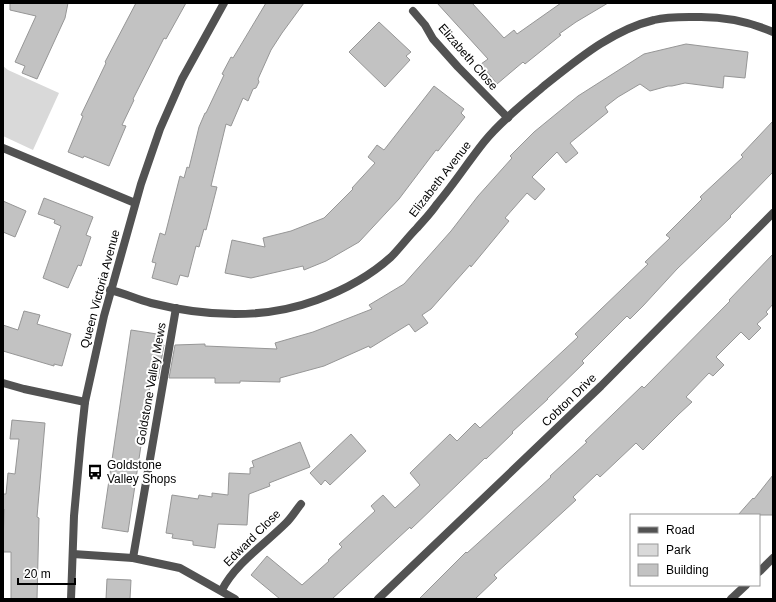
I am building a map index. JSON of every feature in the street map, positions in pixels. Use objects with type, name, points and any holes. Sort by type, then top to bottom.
[{"type":"street","name":"Queen Victoria Avenue","points":[[71,599],[77,478],[85,402],[110,290],[135,203],[160,130],[176,92],[224,3]]},
{"type":"street","name":"Elizabeth Close","points":[[413,11],[425,25],[433,39],[508,118]]},
{"type":"street","name":"Elizabeth Avenue","points":[[110,290],[151,303],[195,312],[227,315],[273,312],[315,301],[355,283],[373,271],[391,256],[437,205],[485,140],[524,103],[586,53],[611,38],[653,20],[686,17],[722,18],[752,24],[773,32]]},
{"type":"street","points":[[3,148],[135,203]]},
{"type":"street","name":"Cobton Drive","points":[[378,599],[601,386],[773,213]]},
{"type":"street","name":"Goldstone Valley Mews","points":[[133,558],[176,308]]},
{"type":"street","points":[[3,383],[24,390],[85,402]]},
{"type":"street","name":"Edward Close","points":[[222,590],[225,583],[236,570],[287,522],[301,504]]},
{"type":"street","points":[[73,554],[133,558],[180,568],[222,590],[235,599]]},
{"type":"street","points":[[760,571],[773,558]]},
{"type":"street","points":[[731,599],[745,586]]},
{"type":"green space","points":[[3,66],[8,70],[59,93],[33,150],[3,136]]},
{"type":"building","points":[[10,3],[68,3],[65,18],[37,79],[22,73],[25,66],[15,62],[36,16],[10,10]]},
{"type":"building","points":[[136,3],[186,3],[166,39],[164,38],[133,99],[134,100],[122,125],[126,126],[109,166],[84,156],[83,158],[68,152],[83,116],[81,115],[106,63],[105,62]]},
{"type":"building","points":[[266,3],[304,3],[271,50],[258,79],[259,82],[256,88],[253,89],[248,101],[243,98],[231,126],[226,124],[211,186],[217,187],[206,230],[204,229],[199,247],[196,246],[188,277],[180,275],[177,285],[152,278],[156,263],[152,262],[160,233],[165,235],[180,176],[184,178],[187,167],[189,168],[199,127],[231,57],[233,58]]},
{"type":"building","points":[[437,3],[472,3],[504,38],[514,30],[517,34],[561,3],[608,3],[559,34],[561,35],[525,64],[523,62],[497,84],[481,64],[488,59]]},
{"type":"building","points":[[379,22],[411,52],[406,56],[410,60],[385,87],[349,52]]},
{"type":"building","points":[[686,44],[748,52],[745,78],[724,76],[723,88],[685,83],[650,91],[640,84],[618,97],[605,107],[608,112],[570,143],[578,153],[566,163],[557,152],[532,177],[545,189],[535,200],[527,193],[505,218],[509,221],[471,267],[470,265],[431,309],[422,315],[428,323],[415,332],[409,324],[370,348],[369,346],[324,366],[280,378],[280,382],[240,381],[240,383],[215,383],[215,378],[169,378],[175,345],[205,344],[205,346],[277,349],[275,343],[313,332],[372,309],[369,305],[404,284],[512,158],[510,156],[534,132],[578,96],[644,54]]},
{"type":"building","points":[[434,86],[464,109],[461,113],[465,117],[438,151],[436,150],[399,199],[359,242],[326,261],[304,270],[303,266],[251,278],[225,273],[232,240],[265,247],[263,238],[291,231],[324,218],[353,189],[352,188],[375,163],[368,157],[377,145],[384,150]]},
{"type":"building","points":[[773,121],[773,172],[730,216],[731,217],[677,269],[643,306],[630,319],[627,316],[582,361],[584,363],[512,432],[513,433],[411,529],[410,527],[332,599],[280,599],[251,575],[267,556],[302,585],[342,547],[339,544],[375,511],[371,506],[383,495],[395,508],[420,485],[410,473],[450,434],[457,441],[475,423],[480,428],[578,337],[575,334],[648,264],[645,262],[670,238],[666,235],[702,199],[700,197],[743,157],[741,155]]},
{"type":"building","points":[[44,198],[93,217],[86,235],[91,237],[81,266],[78,265],[68,288],[43,278],[61,226],[54,223],[55,220],[38,214]]},
{"type":"building","points":[[3,201],[26,211],[15,237],[3,232]]},
{"type":"building","points":[[773,254],[773,304],[766,312],[768,314],[757,324],[761,328],[749,340],[741,332],[716,357],[724,365],[713,376],[709,373],[686,397],[692,402],[643,450],[636,443],[600,477],[597,474],[573,497],[576,500],[494,575],[497,578],[475,599],[419,599],[466,552],[467,553],[551,477],[550,476],[587,442],[585,441],[642,386],[644,388],[730,301],[729,300]]},
{"type":"building","points":[[24,311],[40,315],[37,324],[71,334],[62,366],[54,364],[54,366],[3,351],[3,325],[18,330]]},
{"type":"building","points":[[131,330],[157,334],[155,346],[164,345],[158,379],[151,379],[128,532],[102,528]]},
{"type":"building","points":[[12,420],[45,423],[37,517],[39,518],[37,599],[11,599],[11,552],[3,552],[3,494],[6,494],[8,473],[15,474],[19,439],[10,439]]},
{"type":"building","points":[[351,434],[366,451],[330,485],[325,480],[321,485],[310,473]]},
{"type":"building","points":[[300,442],[310,467],[269,483],[270,486],[249,494],[247,525],[218,524],[215,548],[193,545],[193,541],[172,538],[173,534],[166,533],[172,495],[198,499],[199,495],[212,497],[212,493],[228,495],[229,473],[250,474],[250,468],[254,467],[252,461]]},
{"type":"building","points":[[773,475],[773,515],[739,514],[753,498],[754,499]]},
{"type":"building","points":[[107,579],[131,580],[130,599],[106,599]]},
{"type":"place","name":"Goldstone Valley Shops","points":[[95,472]]}]
